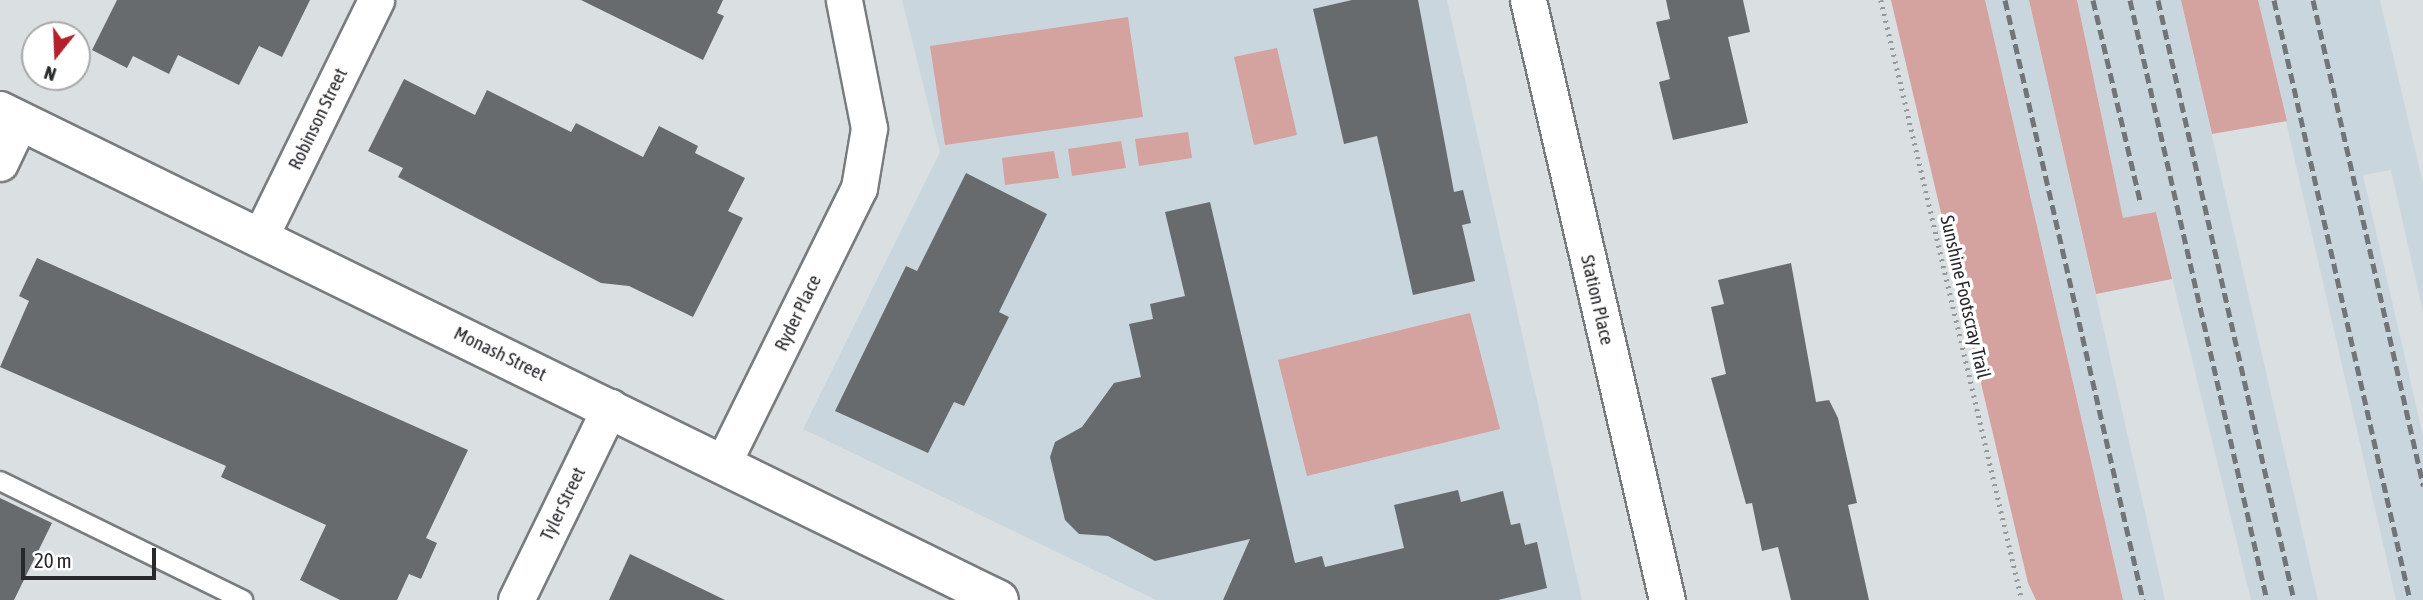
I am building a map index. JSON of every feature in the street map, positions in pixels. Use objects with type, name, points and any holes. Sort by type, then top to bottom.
[{"type":"main road","name":"Monash Street","points":[[10,116],[610,407],[999,600]]},
{"type":"street","name":"Robinson Street","points":[[260,237],[376,0]]},
{"type":"street","name":"Ryder Place","points":[[723,463],[859,188],[864,159],[864,90],[844,0]]},
{"type":"street","name":"Station Place","points":[[1528,0],[1667,600]]},
{"type":"street","points":[[0,163],[10,116]]},
{"type":"street","name":"Tyler Street","points":[[516,600],[610,407]]},
{"type":"lane","points":[[0,481],[243,600]]},
{"type":"path","name":"Sunshine Footscray Trail","points":[[1881,0],[2022,600]]},
{"type":"shaded area","points":[[902,0],[1447,0],[1582,600],[1156,600],[803,429],[940,152]]},
{"type":"shaded area","points":[[1891,0],[1985,0],[2123,600],[2036,600],[2028,583]]},
{"type":"shaded area","points":[[1985,0],[2029,0],[2165,600],[2123,600]]},
{"type":"shaded area","points":[[2029,0],[2077,0],[2123,218],[2156,212],[2172,279],[2096,294]]},
{"type":"shaded area","points":[[2077,0],[2181,0],[2318,600],[2251,600],[2156,212],[2123,219]]},
{"type":"shaded area","points":[[2181,0],[2258,0],[2287,121],[2212,134]]},
{"type":"shaded area","points":[[2258,0],[2380,0],[2423,183],[2423,312],[2391,170],[2363,175],[2423,436],[2423,600],[2396,600]]},
{"type":"shaded area","points":[[1128,17],[1143,117],[945,145],[930,46]]},
{"type":"shaded area","points":[[1277,48],[1297,135],[1254,145],[1234,57]]},
{"type":"shaded area","points":[[1188,132],[1192,158],[1139,166],[1135,139]]},
{"type":"shaded area","points":[[1121,141],[1126,168],[1072,176],[1068,149]]},
{"type":"shaded area","points":[[1054,151],[1059,178],[1005,185],[1002,158]]},
{"type":"shaded area","points":[[1470,313],[1500,429],[1307,476],[1278,360]]},
{"type":"building","points":[[117,0],[310,0],[282,57],[259,46],[239,85],[178,55],[169,74],[133,56],[127,68],[92,50]]},
{"type":"building","points":[[581,0],[723,0],[717,13],[724,16],[703,60]]},
{"type":"building","points":[[1352,0],[1418,0],[1454,192],[1463,190],[1471,223],[1462,225],[1475,281],[1413,295],[1377,136],[1344,144],[1313,9]]},
{"type":"building","points":[[1666,0],[1743,0],[1750,32],[1728,37],[1748,123],[1673,140],[1659,82],[1670,79],[1656,22],[1670,19]]},
{"type":"building","points":[[404,79],[475,115],[487,90],[571,132],[576,123],[643,157],[659,126],[698,146],[695,153],[745,178],[728,211],[743,218],[693,317],[629,286],[601,283],[398,177],[403,168],[368,151]]},
{"type":"building","points":[[966,173],[1047,214],[999,312],[1009,317],[964,406],[954,402],[928,453],[835,411],[906,266],[917,271]]},
{"type":"building","points":[[1210,202],[1295,563],[1322,556],[1325,567],[1404,548],[1394,505],[1458,490],[1461,502],[1503,491],[1511,525],[1520,523],[1525,545],[1537,542],[1547,588],[1498,600],[1223,600],[1250,539],[1155,561],[1108,536],[1079,534],[1065,520],[1050,457],[1055,442],[1082,427],[1114,383],[1141,377],[1129,324],[1153,319],[1150,304],[1185,296],[1165,212]]},
{"type":"building","points":[[37,258],[468,450],[426,538],[437,543],[421,579],[409,574],[397,600],[340,600],[300,580],[326,525],[221,477],[226,466],[0,367],[29,301],[19,296]]},
{"type":"building","points":[[1791,263],[1816,402],[1829,400],[1838,418],[1857,503],[1848,505],[1869,600],[1791,600],[1778,547],[1762,551],[1752,503],[1746,504],[1711,378],[1726,374],[1711,307],[1724,304],[1718,280]]},
{"type":"building","points":[[0,498],[52,523],[14,600],[0,600]]},
{"type":"building","points":[[630,554],[725,600],[609,600]]},
{"type":"railway","points":[[2005,0],[2143,600]]},
{"type":"railway","points":[[2093,0],[2140,201]]},
{"type":"railway","points":[[2130,0],[2267,600]]},
{"type":"railway","points":[[2158,0],[2294,600]]},
{"type":"railway","points":[[2274,0],[2410,600]]},
{"type":"railway","points":[[2313,0],[2423,486]]}]
